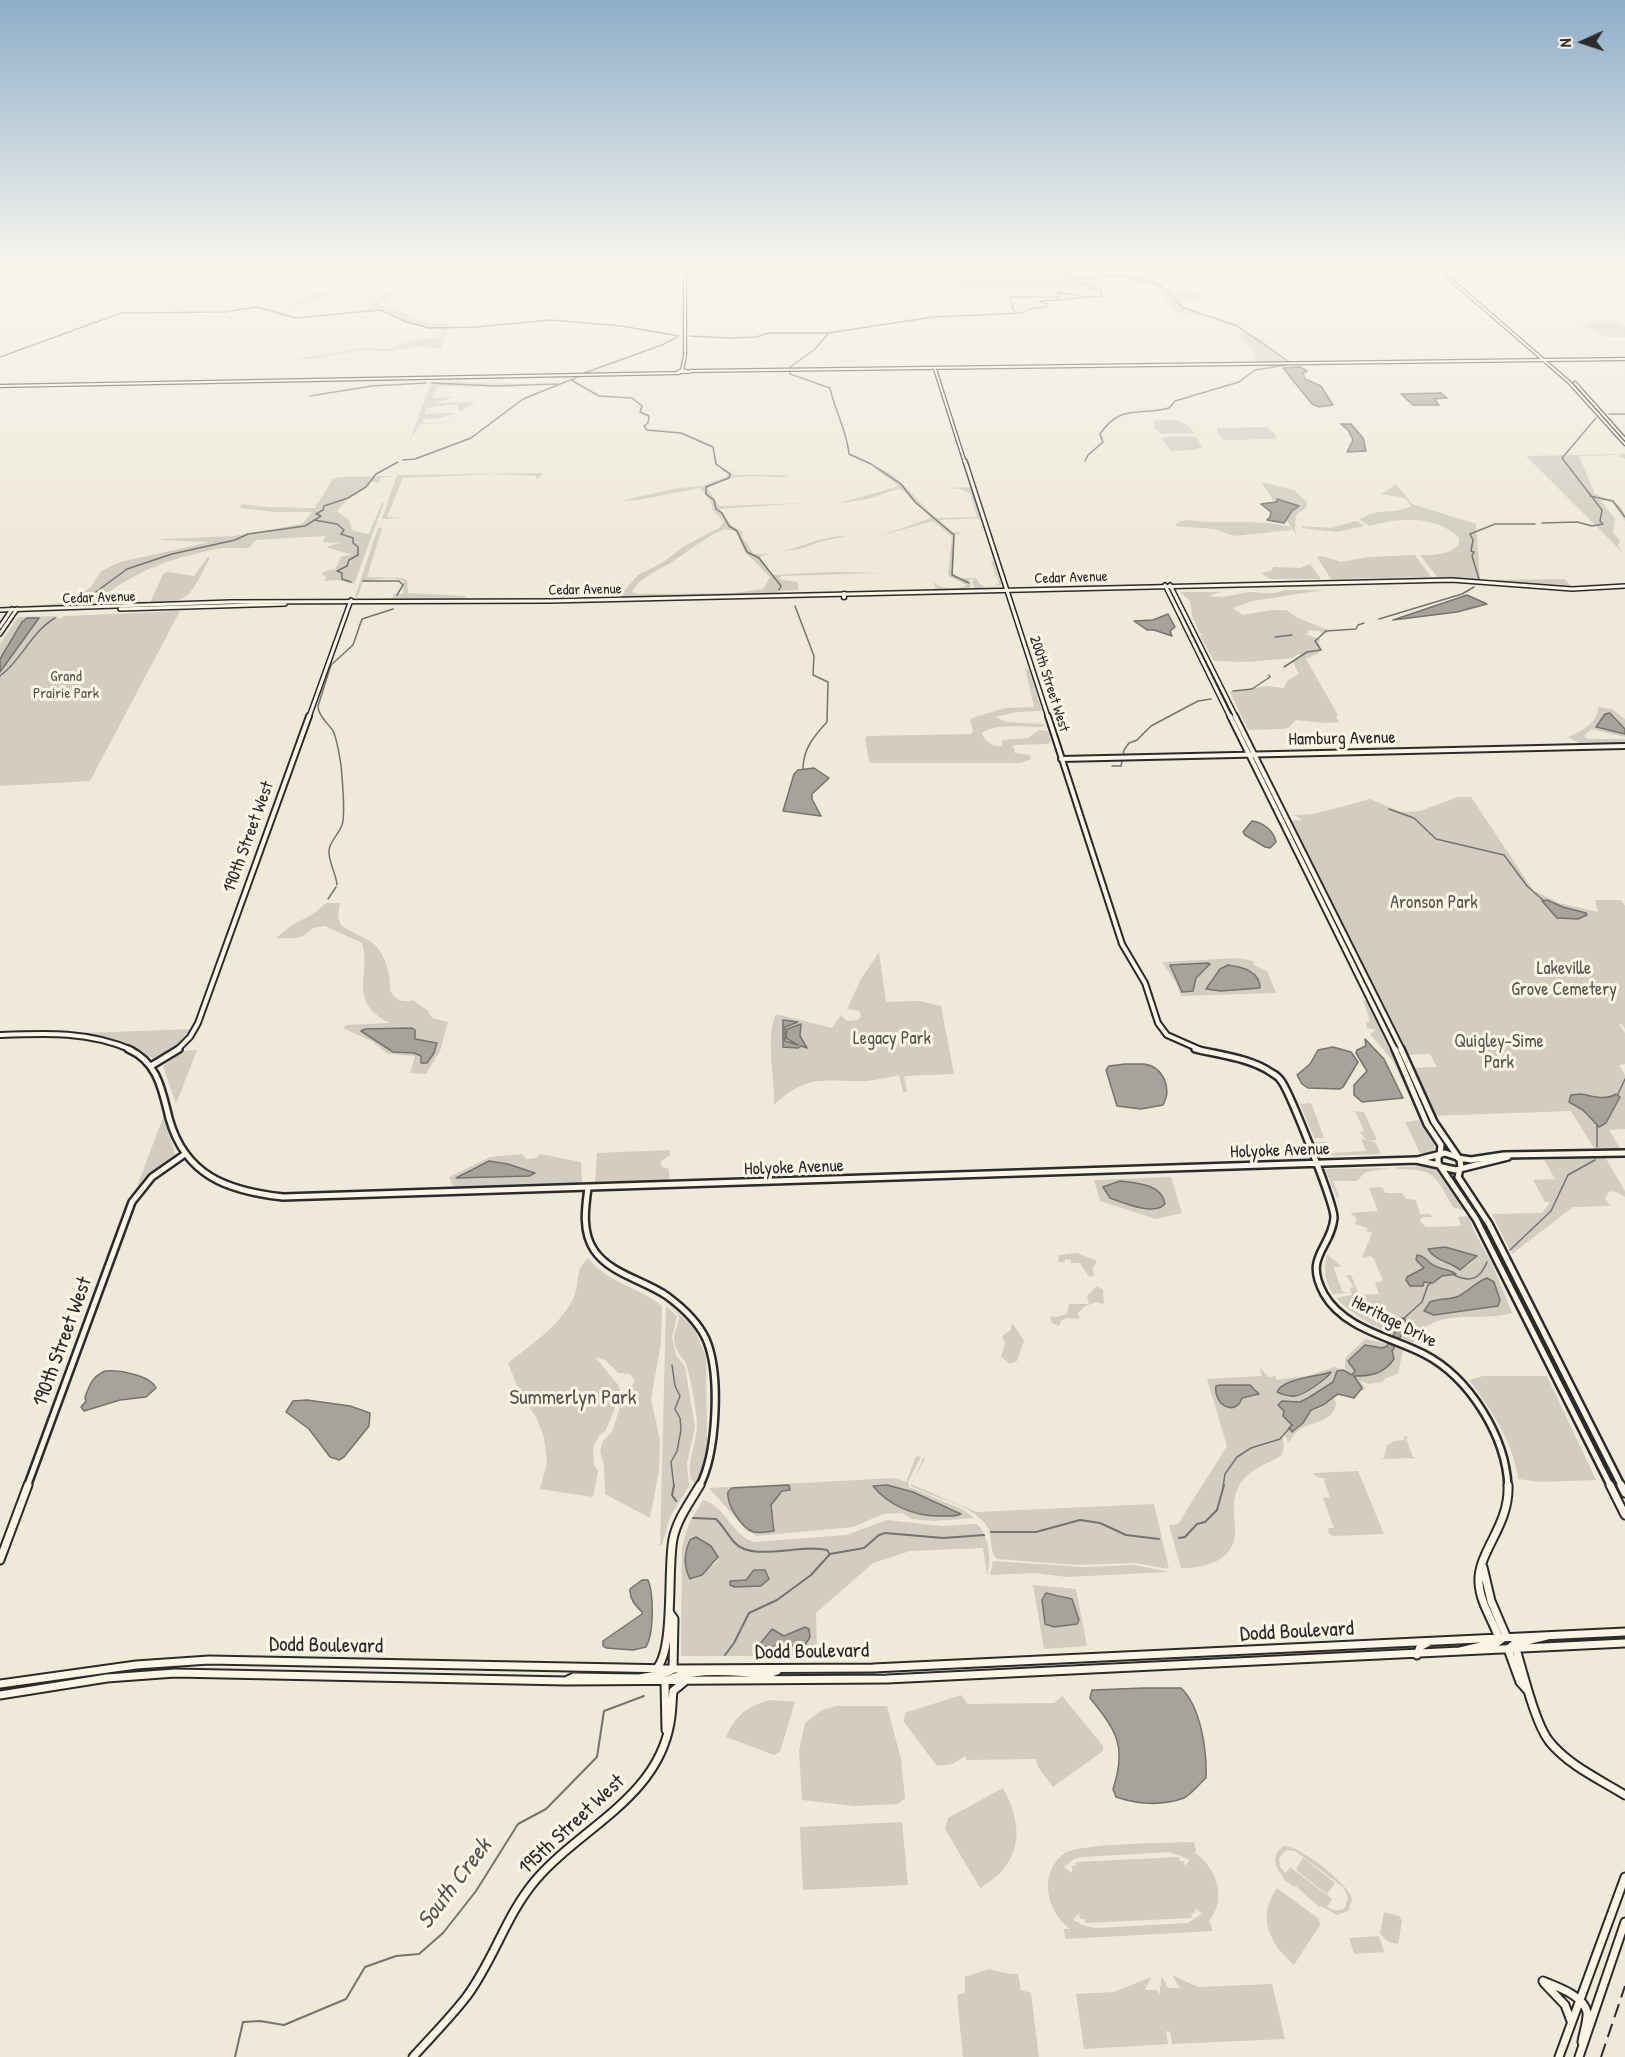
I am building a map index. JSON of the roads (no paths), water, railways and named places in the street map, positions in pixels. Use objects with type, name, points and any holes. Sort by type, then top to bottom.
[{"type":"street","points":[[680,371],[683,363]]},
{"type":"street","points":[[687,363],[689,372]]},
{"type":"street","points":[[0,386],[627,374],[680,371],[1364,363]]},
{"type":"street","points":[[1550,363],[1594,403],[1625,439]]},
{"type":"street","points":[[1550,363],[1594,407],[1625,444]]},
{"type":"street","name":"200th Street West","points":[[935,369],[1122,944],[1143,979],[1150,1001]]},
{"type":"street","name":"Cedar Avenue","points":[[0,611],[350,602],[470,604],[1462,582],[1573,592],[1625,587]]},
{"type":"street","points":[[1168,587],[1400,1060],[1427,1124],[1441,1145],[1436,1160],[1476,1219],[1625,1515]]},
{"type":"street","name":"190th Street West","points":[[151,1066],[182,1047],[196,1029],[350,602]]},
{"type":"street","points":[[0,627],[13,611]]},
{"type":"street","points":[[0,634],[13,611]]},
{"type":"street","name":"Hamburg Avenue","points":[[1060,759],[1625,746]]},
{"type":"street","points":[[1251,754],[1415,1077],[1434,1122],[1461,1162],[1458,1177],[1489,1224],[1625,1493]]},
{"type":"street","name":"Heritage Drive","points":[[1150,1001],[1160,1026],[1174,1040],[1199,1050],[1254,1063],[1277,1077],[1286,1089],[1334,1216],[1332,1228],[1322,1243],[1316,1261],[1319,1283],[1327,1298],[1340,1312],[1357,1323],[1435,1360],[1460,1381],[1491,1429],[1503,1456],[1508,1485],[1507,1507],[1483,1567],[1502,1636]]},
{"type":"street","points":[[0,1035],[68,1034],[97,1038],[127,1048],[151,1066],[161,1081],[174,1133],[185,1154]]},
{"type":"street","points":[[1460,1168],[1508,1157],[1625,1153]]},
{"type":"street","name":"190th Street West","points":[[0,1560],[132,1202],[152,1177],[185,1154]]},
{"type":"street","name":"Holyoke Avenue","points":[[185,1154],[203,1171],[227,1184],[252,1192],[283,1197],[1416,1160],[1448,1154],[1458,1158]]},
{"type":"street","points":[[1458,1158],[1473,1160],[1504,1155],[1508,1157]]},
{"type":"street","name":"Holyoke Avenue","points":[[1416,1160],[1451,1171],[1460,1168]]},
{"type":"street","points":[[588,1188],[586,1230],[590,1243],[597,1253],[615,1270],[654,1287],[677,1305],[699,1328],[706,1340],[712,1359],[712,1455],[703,1481],[682,1512],[674,1534],[671,1551],[670,1613],[667,1618],[664,1660],[656,1669]]},
{"type":"street","points":[[566,1681],[574,1677],[651,1676],[665,1674],[673,1669],[674,1619],[670,1613]]},
{"type":"street","name":"Dodd Boulevard","points":[[0,1684],[135,1665],[209,1660],[656,1669],[782,1669],[1007,1663],[1502,1636],[1625,1632]]},
{"type":"street","points":[[1552,1634],[1535,1641],[1514,1644],[1508,1649],[1520,1682],[1527,1690],[1543,1730],[1556,1750],[1623,1796]]},
{"type":"street","points":[[1454,1653],[1498,1642],[1502,1636]]},
{"type":"street","points":[[1418,1655],[1419,1647],[1435,1640]]},
{"type":"street","name":"Dodd Boulevard","points":[[0,1695],[107,1678],[175,1673],[665,1682],[934,1677],[1418,1655],[1625,1643]]},
{"type":"street","points":[[1516,1649],[1527,1682],[1527,1690]]},
{"type":"street","points":[[665,1682],[675,1676],[769,1674],[782,1669]]},
{"type":"street","name":"195th Street West","points":[[413,2057],[468,1995],[513,1912],[534,1882],[557,1858],[623,1804],[642,1784],[654,1766],[666,1732],[671,1716],[674,1688],[685,1681]]},
{"type":"street","name":"195th Street West","points":[[665,1682],[666,1732]]},
{"type":"street","points":[[1559,2057],[1625,1877]]},
{"type":"street","points":[[1579,2057],[1625,1922]]},
{"type":"street","points":[[1570,2027],[1570,2013],[1566,2006],[1542,1981],[1573,1996],[1587,2013],[1582,2048]]},
{"type":"waterway","points":[[584,373],[612,363]]},
{"type":"waterway","points":[[796,363],[790,367],[790,374],[830,388],[849,454],[871,464],[901,484],[915,502],[954,535],[952,575],[969,583]]},
{"type":"waterway","points":[[1085,461],[1088,455],[1103,442],[1100,434],[1115,418],[1130,413],[1169,408],[1175,401],[1239,382],[1255,370],[1287,363]]},
{"type":"waterway","points":[[403,460],[415,459],[471,438],[523,399],[580,376]]},
{"type":"waterway","points":[[571,380],[599,396],[632,398],[642,406],[640,412],[649,416],[648,423],[644,426],[647,430],[681,433],[713,447],[716,464],[730,474],[729,478],[706,487],[706,494],[714,500],[716,509],[722,513],[729,526],[737,531],[747,552],[759,558],[781,586],[779,590]]},
{"type":"waterway","points":[[310,396],[372,386],[426,383]]},
{"type":"waterway","points":[[432,383],[495,386],[557,384]]},
{"type":"waterway","points":[[1609,414],[1625,414]]},
{"type":"waterway","points":[[1591,496],[1562,458],[1596,418]]},
{"type":"waterway","points":[[314,520],[321,516],[316,514],[323,510],[324,506],[348,498],[366,487],[376,474],[398,462]]},
{"type":"waterway","points":[[1542,523],[1577,522],[1592,526],[1603,524],[1600,521],[1602,510],[1591,496]]},
{"type":"waterway","points":[[1591,496],[1613,501],[1625,517]]},
{"type":"waterway","points":[[77,606],[127,569],[172,554],[235,540],[248,534],[305,526],[314,520]]},
{"type":"waterway","points":[[314,520],[337,524],[344,530],[341,534],[353,538],[353,543],[358,547],[358,555],[349,560],[347,566],[337,571],[342,573],[342,579],[351,582]]},
{"type":"waterway","points":[[1479,579],[1472,556],[1473,540],[1470,534],[1495,524],[1535,524]]},
{"type":"waterway","points":[[363,581],[399,581],[403,585],[397,595]]},
{"type":"waterway","points":[[1379,619],[1462,594],[1474,587]]},
{"type":"waterway","points":[[795,606],[814,656],[813,675],[828,682],[827,722],[807,749],[803,769]]},
{"type":"waterway","points":[[337,885],[329,850],[341,828],[344,813],[341,765],[334,733],[320,714],[318,706],[331,665],[353,645],[362,619],[393,609]]},
{"type":"waterway","points":[[0,676],[39,631],[55,618]]},
{"type":"waterway","points":[[1284,667],[1307,652],[1321,650],[1315,641],[1326,631],[1356,629],[1358,625],[1364,623]]},
{"type":"waterway","points":[[1275,637],[1292,635]]},
{"type":"waterway","points":[[1233,691],[1252,689],[1270,677],[1269,675]]},
{"type":"waterway","points":[[1112,766],[1121,766],[1124,750],[1129,743],[1137,740],[1151,726],[1198,701],[1211,699]]},
{"type":"waterway","points":[[1389,809],[1414,818],[1436,839],[1504,855],[1527,886],[1544,901]]},
{"type":"waterway","points":[[328,899],[336,887]]},
{"type":"waterway","name":"South Creek","points":[[1618,1094],[1625,1079]]},
{"type":"waterway","name":"South Creek","points":[[1597,1124],[1597,1147]]},
{"type":"waterway","name":"South Creek","points":[[1510,1250],[1551,1211],[1568,1175],[1595,1160]]},
{"type":"waterway","name":"South Creek","points":[[1454,1275],[1465,1279],[1474,1278],[1478,1276],[1487,1262]]},
{"type":"waterway","name":"South Creek","points":[[1402,1320],[1422,1302],[1428,1285],[1431,1283]]},
{"type":"waterway","points":[[672,1365],[675,1386],[680,1396],[675,1409],[680,1418],[681,1430],[677,1451],[671,1462],[674,1486]]},
{"type":"waterway","name":"South Creek","points":[[1223,1487],[1225,1474],[1237,1457],[1251,1448],[1280,1439],[1292,1425]]},
{"type":"waterway","name":"South Creek","points":[[1179,1538],[1185,1537],[1197,1524],[1205,1522],[1217,1510],[1224,1485]]},
{"type":"waterway","points":[[674,1486],[672,1495],[676,1501]]},
{"type":"waterway","points":[[693,1518],[716,1519],[734,1542],[752,1551],[816,1549],[827,1550],[829,1553]]},
{"type":"waterway","name":"South Creek","points":[[991,1532],[1036,1532],[1080,1520],[1100,1523],[1126,1535],[1159,1539]]},
{"type":"waterway","name":"South Creek","points":[[725,1655],[734,1643],[749,1613],[777,1600],[811,1575],[830,1554],[864,1548],[879,1535],[885,1533],[943,1538],[984,1535]]},
{"type":"waterway","name":"South Creek","points":[[235,2057],[243,2022],[260,2021],[284,2025],[346,1999],[365,1967],[396,1956],[419,1954],[443,1933],[476,1891],[518,1824],[546,1809],[597,1757],[604,1711],[644,1696]]},
{"type":"railway","points":[[1601,2057],[1625,1986]]},
{"type":"park label","name":"Grand Prairie Park","points":[[66,686]]},
{"type":"park label","name":"Aronson Park","points":[[1434,903]]},
{"type":"park label","name":"Lakeville Grove Cemetery","points":[[1564,979]]},
{"type":"park label","name":"Legacy Park","points":[[892,1039]]},
{"type":"park label","name":"Quigley-Sime Park","points":[[1499,1052]]},
{"type":"park label","name":"Summerlyn Park","points":[[573,1398]]}]
